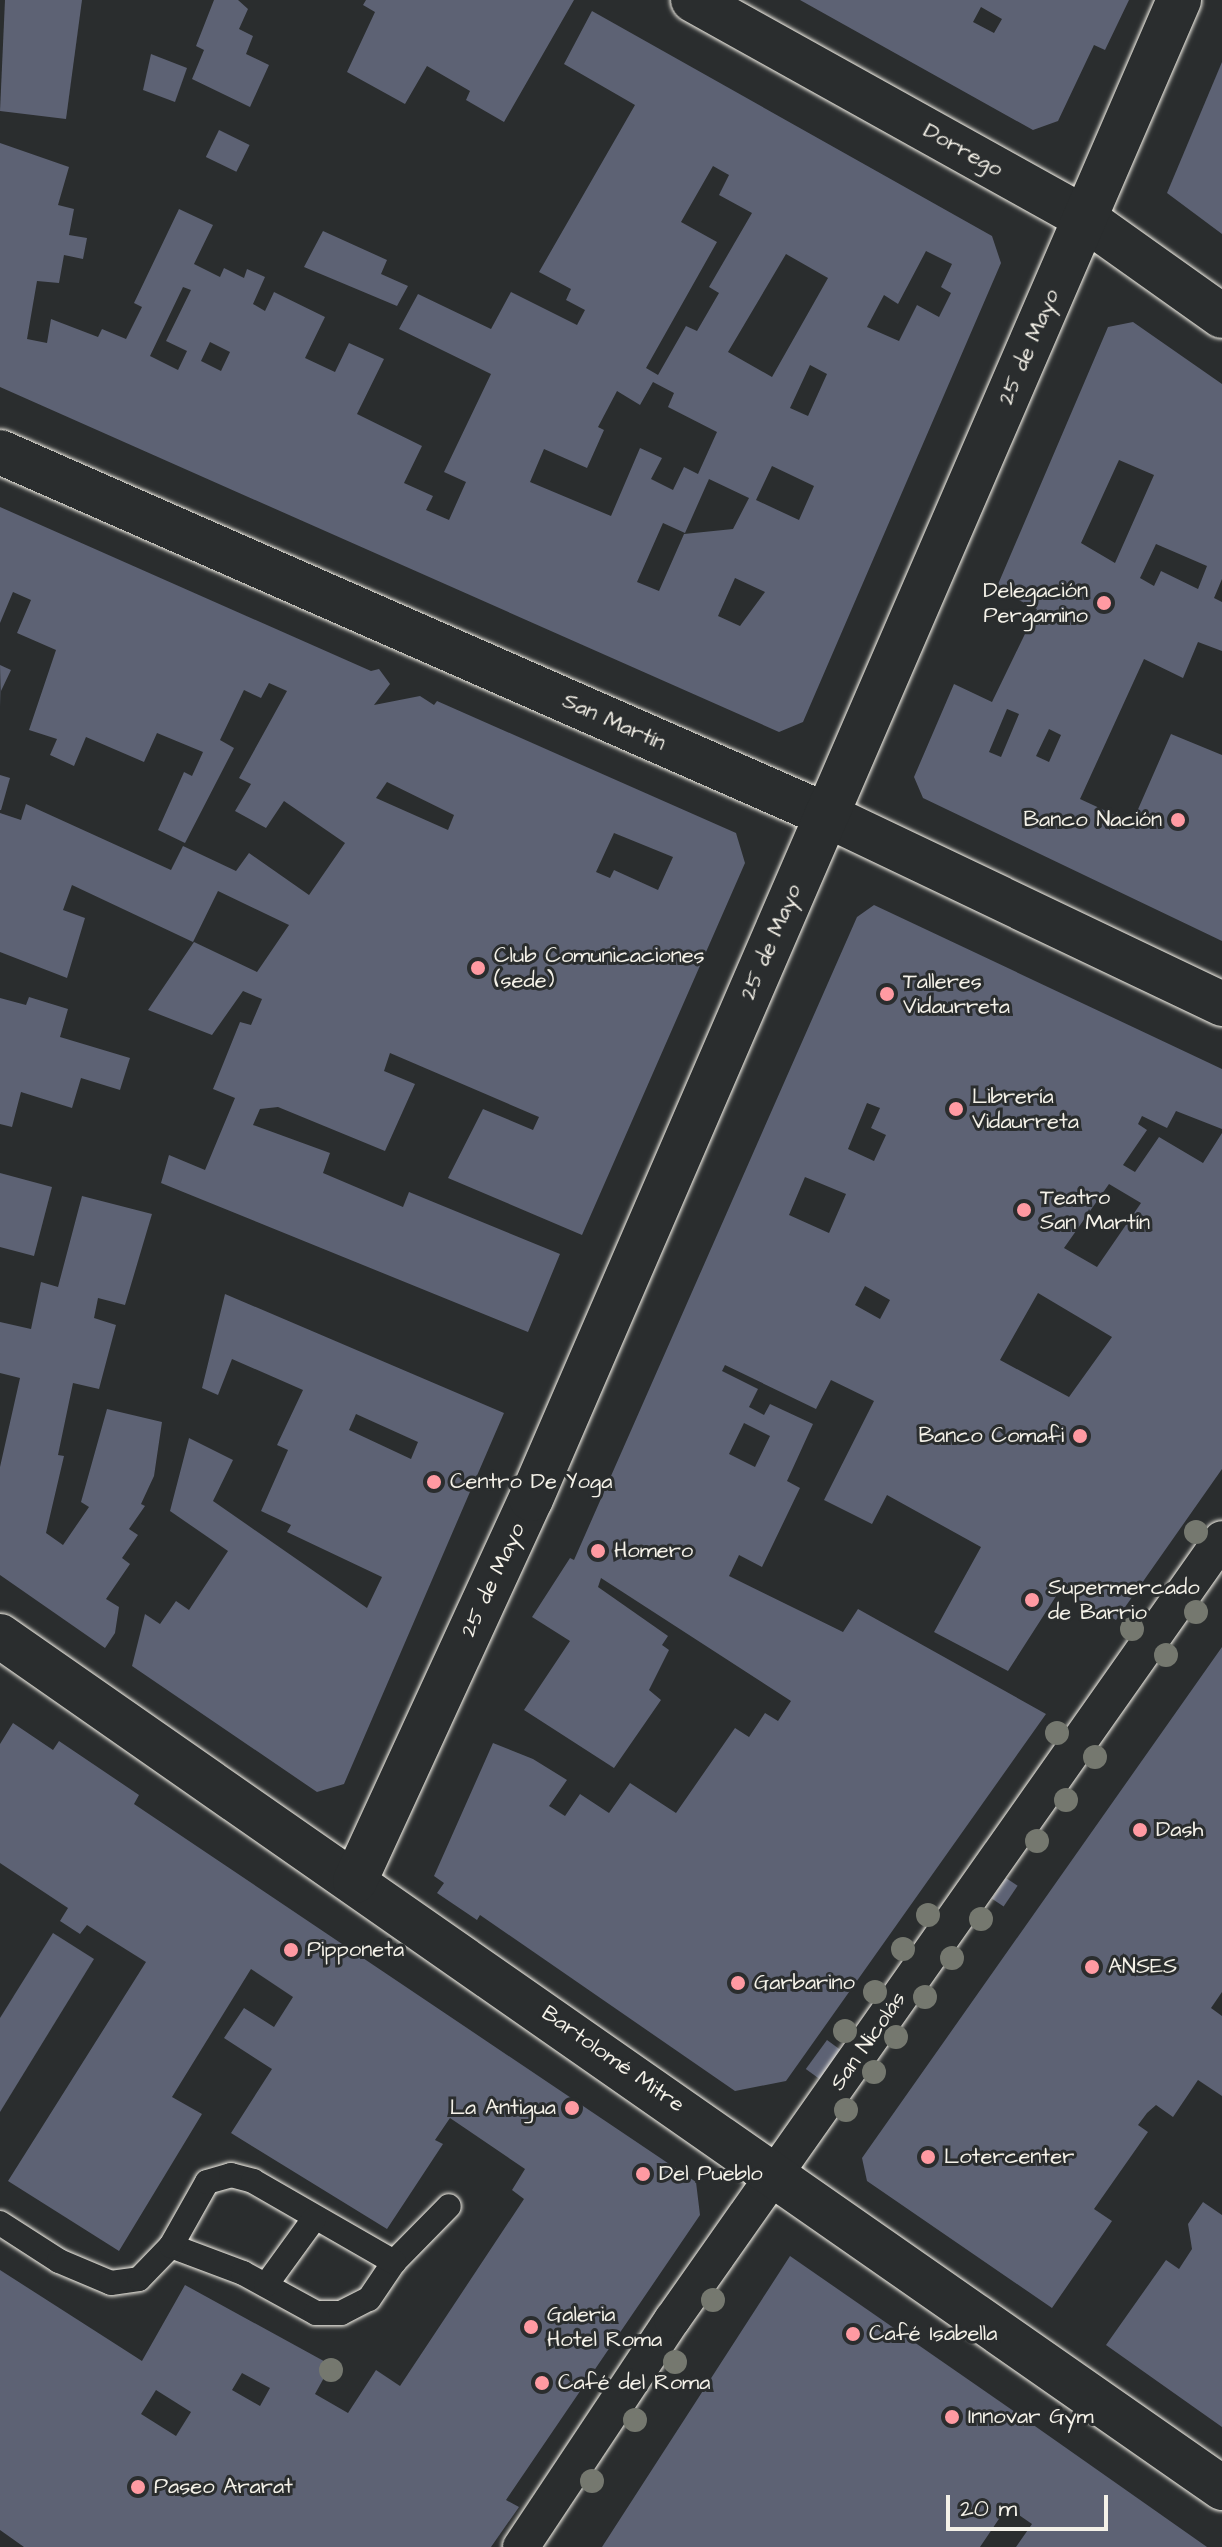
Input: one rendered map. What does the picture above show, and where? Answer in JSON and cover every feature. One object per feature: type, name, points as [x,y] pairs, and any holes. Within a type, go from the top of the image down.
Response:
[{"type":"street","name":"Dorrego","points":[[693,0],[1084,218],[1222,316]]},
{"type":"street","name":"25 de Mayo","points":[[355,1881],[531,1499],[1179,0]]},
{"type":"street","name":"San Martín","points":[[0,452],[826,815],[1222,1004]]},
{"type":"street","name":"San Nicolás","points":[[521,2547],[776,2173],[1222,1539]]},
{"type":"street","name":"Bartolomé Mitre","points":[[0,1636],[776,2173],[1222,2488]]},
{"type":"lane","points":[[0,2223],[59,2261],[111,2283],[139,2279],[171,2246],[207,2182],[231,2175],[253,2181],[314,2219],[394,2262]]},
{"type":"lane","points":[[171,2246],[266,2285],[316,2313],[341,2313],[369,2299],[394,2262],[449,2206]]},
{"type":"lane","points":[[266,2285],[314,2219]]},
{"type":"building","points":[[5,0],[82,0],[66,119],[0,111]]},
{"type":"building","points":[[214,0],[238,0],[248,9],[239,29],[253,36],[246,54],[269,65],[250,107],[192,79],[204,50],[196,46]]},
{"type":"building","points":[[366,0],[574,0],[504,122],[466,100],[470,91],[427,66],[405,104],[347,72],[375,12],[363,5]]},
{"type":"building","points":[[800,0],[1129,0],[1105,50],[1094,45],[1058,121],[1033,130]],"holes":[[[981,7],[1002,19],[994,33],[973,22]]]},
{"type":"building","points":[[592,11],[992,236],[1001,263],[803,722],[779,732],[0,387],[0,143],[69,167],[58,205],[74,209],[69,235],[87,238],[83,259],[64,255],[59,283],[37,281],[27,339],[47,343],[51,319],[98,337],[102,329],[126,339],[142,307],[134,303],[179,209],[213,225],[194,264],[220,277],[224,268],[244,278],[247,269],[265,277],[253,304],[265,311],[274,292],[325,317],[305,358],[335,372],[349,343],[384,359],[357,414],[422,446],[404,483],[433,496],[426,510],[449,520],[466,482],[444,472],[491,374],[399,329],[418,294],[491,329],[511,292],[577,325],[585,310],[566,300],[571,289],[539,272],[635,105],[564,64]],"holes":[[[713,166],[729,175],[719,195],[752,213],[709,287],[719,293],[697,331],[686,326],[658,375],[646,368],[717,242],[681,222]],[[926,251],[952,264],[941,287],[951,293],[939,317],[917,305],[899,341],[867,327],[884,295],[898,304]],[[786,254],[828,278],[772,377],[728,352]],[[183,287],[191,290],[166,341],[187,351],[178,370],[150,356]],[[210,342],[230,352],[221,371],[201,361]],[[810,365],[827,374],[808,416],[790,408]],[[653,382],[674,393],[668,407],[717,432],[698,474],[684,467],[673,490],[651,479],[662,458],[640,448],[611,516],[530,482],[544,449],[587,468],[604,430],[598,427],[617,391],[640,405]],[[772,466],[814,486],[799,520],[756,500]],[[709,479],[749,498],[733,529],[684,534],[659,591],[637,582],[663,523],[685,533]],[[735,578],[765,592],[740,626],[718,616]]]},
{"type":"building","points":[[151,54],[187,68],[175,102],[143,90]]},
{"type":"building","points":[[1222,62],[1222,234],[1167,193]]},
{"type":"building","points":[[219,130],[250,145],[236,172],[206,157]]},
{"type":"building","points":[[323,231],[387,260],[381,274],[408,286],[397,306],[304,267]]},
{"type":"building","points":[[1133,322],[1222,384],[1222,579],[1214,598],[1222,602],[1222,651],[1198,642],[1183,678],[1144,659],[1080,799],[1132,823],[1171,734],[1222,755],[1222,941],[923,798],[914,777],[954,684],[992,702],[1037,609],[996,589],[1108,327]],"holes":[[[1119,460],[1154,475],[1115,563],[1081,543]],[[1156,544],[1207,566],[1198,589],[1161,571],[1154,586],[1140,578]],[[1007,709],[1019,714],[1001,757],[989,752]],[[1049,729],[1061,735],[1049,762],[1036,756]]]},
{"type":"building","points":[[0,507],[371,671],[379,669],[390,684],[374,705],[420,696],[434,705],[437,701],[736,833],[745,863],[582,1235],[448,1178],[483,1109],[533,1130],[539,1117],[390,1053],[384,1071],[415,1084],[385,1151],[278,1107],[260,1109],[253,1125],[330,1153],[323,1173],[403,1207],[409,1192],[560,1254],[528,1332],[161,1183],[169,1155],[205,1170],[235,1098],[213,1089],[240,1022],[251,1025],[262,999],[243,991],[212,1035],[148,1010],[194,942],[257,972],[289,925],[218,891],[193,942],[72,885],[63,910],[85,918],[67,978],[0,952],[0,813],[21,820],[26,804],[171,870],[183,846],[236,871],[249,853],[309,895],[345,843],[284,801],[266,828],[235,811],[251,784],[239,778],[287,691],[269,683],[261,698],[244,690],[220,740],[234,748],[185,843],[158,830],[184,772],[192,776],[203,752],[157,733],[144,762],[86,737],[74,766],[50,755],[57,739],[29,730],[56,650],[17,633],[31,600],[13,592],[0,623]],"holes":[[[387,782],[454,815],[448,830],[376,798]],[[614,833],[673,857],[658,890],[614,870],[610,878],[596,872]]]},
{"type":"building","points":[[0,665],[11,670],[1,691],[1,707]]},
{"type":"building","points":[[0,775],[10,778],[1,810],[0,810]]},
{"type":"building","points":[[874,905],[1222,1069],[1222,1129],[1176,1111],[1167,1128],[1142,1116],[1138,1124],[1147,1130],[1123,1165],[1135,1172],[1159,1137],[1203,1163],[1222,1133],[1222,1469],[1116,1620],[1060,1590],[1008,1671],[934,1632],[981,1547],[887,1495],[872,1524],[824,1500],[874,1401],[831,1380],[816,1409],[725,1365],[722,1371],[758,1389],[749,1407],[764,1415],[770,1404],[813,1424],[787,1481],[800,1488],[762,1567],[739,1555],[729,1576],[843,1632],[858,1609],[1046,1714],[786,2081],[735,2091],[480,1915],[477,1920],[437,1893],[444,1883],[434,1876],[493,1743],[533,1759],[567,1780],[549,1806],[565,1816],[580,1794],[609,1813],[630,1783],[676,1813],[735,1728],[749,1737],[765,1713],[778,1721],[791,1701],[601,1578],[598,1587],[668,1636],[662,1645],[669,1650],[649,1690],[661,1700],[614,1768],[524,1710],[570,1641],[532,1617],[570,1558],[574,1560],[857,917]],"holes":[[[867,1103],[880,1108],[871,1128],[886,1135],[874,1161],[848,1149]],[[805,1177],[846,1194],[829,1233],[789,1215]],[[1109,1184],[1141,1203],[1097,1267],[1064,1248]],[[865,1286],[890,1300],[880,1319],[855,1305]],[[1038,1293],[1112,1337],[1069,1397],[1000,1360]],[[744,1423],[770,1436],[755,1467],[729,1454]]]},
{"type":"building","points":[[29,997],[68,1009],[60,1037],[130,1058],[120,1090],[81,1078],[72,1108],[21,1092],[12,1127],[0,1124],[0,998],[26,1005]]},
{"type":"building","points":[[0,1173],[52,1187],[34,1256],[0,1247]]},
{"type":"building","points":[[82,1196],[152,1214],[125,1305],[98,1298],[94,1318],[116,1325],[99,1389],[73,1383],[58,1455],[64,1456],[46,1533],[63,1545],[89,1507],[81,1502],[107,1409],[162,1422],[154,1476],[141,1504],[145,1506],[129,1529],[138,1535],[122,1558],[130,1564],[106,1599],[119,1607],[115,1633],[105,1648],[0,1575],[0,1467],[20,1378],[0,1373],[0,1322],[31,1329],[41,1282],[58,1287]]},
{"type":"building","points":[[225,1294],[504,1413],[344,1784],[317,1792],[132,1666],[145,1614],[160,1624],[176,1601],[189,1610],[228,1551],[170,1511],[189,1438],[233,1460],[213,1501],[367,1608],[382,1577],[287,1532],[291,1525],[261,1511],[288,1450],[277,1445],[303,1390],[232,1359],[218,1395],[202,1388]],"holes":[[[356,1414],[418,1442],[411,1459],[349,1430]]]},
{"type":"building","points":[[1222,1647],[1222,1992],[1211,2008],[1222,2016],[1222,2096],[1198,2080],[1173,2117],[1156,2105],[1147,2113],[1138,2125],[1148,2132],[1094,2209],[1112,2221],[1052,2308],[867,2181],[862,2158]]},
{"type":"building","points":[[13,1723],[53,1750],[59,1741],[139,1795],[134,1804],[696,2182],[700,2215],[506,2500],[519,2507],[491,2547],[24,2547],[0,2530],[0,2270],[142,2361],[185,2285],[331,2365],[315,2394],[348,2413],[376,2370],[400,2386],[524,2199],[512,2190],[525,2169],[450,2118],[435,2140],[443,2144],[387,2229],[231,2133],[272,2069],[224,2038],[244,2008],[274,2027],[293,1997],[251,1969],[172,2097],[202,2114],[119,2251],[8,2181],[146,1962],[87,1925],[80,1934],[60,1921],[68,1908],[0,1863],[0,1744]],"holes":[[[242,2373],[270,2388],[260,2406],[232,2390]],[[156,2390],[191,2412],[176,2436],[141,2414]]]},
{"type":"building","points":[[1006,1878],[1018,1886],[1004,1907],[992,1899]]},
{"type":"building","points":[[53,1933],[94,1959],[0,2112],[0,2018]]},
{"type":"building","points":[[827,2040],[842,2051],[821,2080],[806,2069]]},
{"type":"building","points":[[1203,2202],[1222,2215],[1222,2427],[1106,2345],[1166,2260],[1179,2269],[1192,2249],[1188,2224]]},
{"type":"building","points":[[790,2256],[1207,2547],[1016,2547],[1032,2524],[1007,2507],[980,2547],[602,2547]]},
{"type":"place","name":"Delegación Pergamino","points":[[1104,603]]},
{"type":"place","name":"Banco Nación","points":[[1178,820]]},
{"type":"place","name":"Club Comunicaciones (sede)","points":[[478,968]]},
{"type":"place","name":"Talleres Vidaurreta","points":[[887,994]]},
{"type":"place","name":"Librería Vidaurreta","points":[[956,1109]]},
{"type":"place","name":"Teatro San Martín","points":[[1024,1210]]},
{"type":"place","name":"Banco Comafi","points":[[1080,1436]]},
{"type":"place","name":"Centro De Yoga","points":[[434,1482]]},
{"type":"place","name":"Homero","points":[[598,1551]]},
{"type":"place","name":"Supermercado de Barrio","points":[[1032,1600]]},
{"type":"place","name":"Dash","points":[[1140,1830]]},
{"type":"place","name":"Pipponeta","points":[[291,1950]]},
{"type":"place","name":"ANSES","points":[[1092,1967]]},
{"type":"place","name":"Garbarino","points":[[738,1983]]},
{"type":"place","name":"La Antigua","points":[[572,2108]]},
{"type":"place","name":"Lotercenter","points":[[928,2157]]},
{"type":"place","name":"Del Pueblo","points":[[643,2174]]},
{"type":"place","name":"Galeria Hotel Roma","points":[[531,2327]]},
{"type":"place","name":"Café Isabella","points":[[853,2334]]},
{"type":"place","name":"Café del Roma","points":[[542,2383]]},
{"type":"place","name":"Innovar Gym","points":[[952,2417]]},
{"type":"place","name":"Paseo Ararat","points":[[138,2487]]}]
